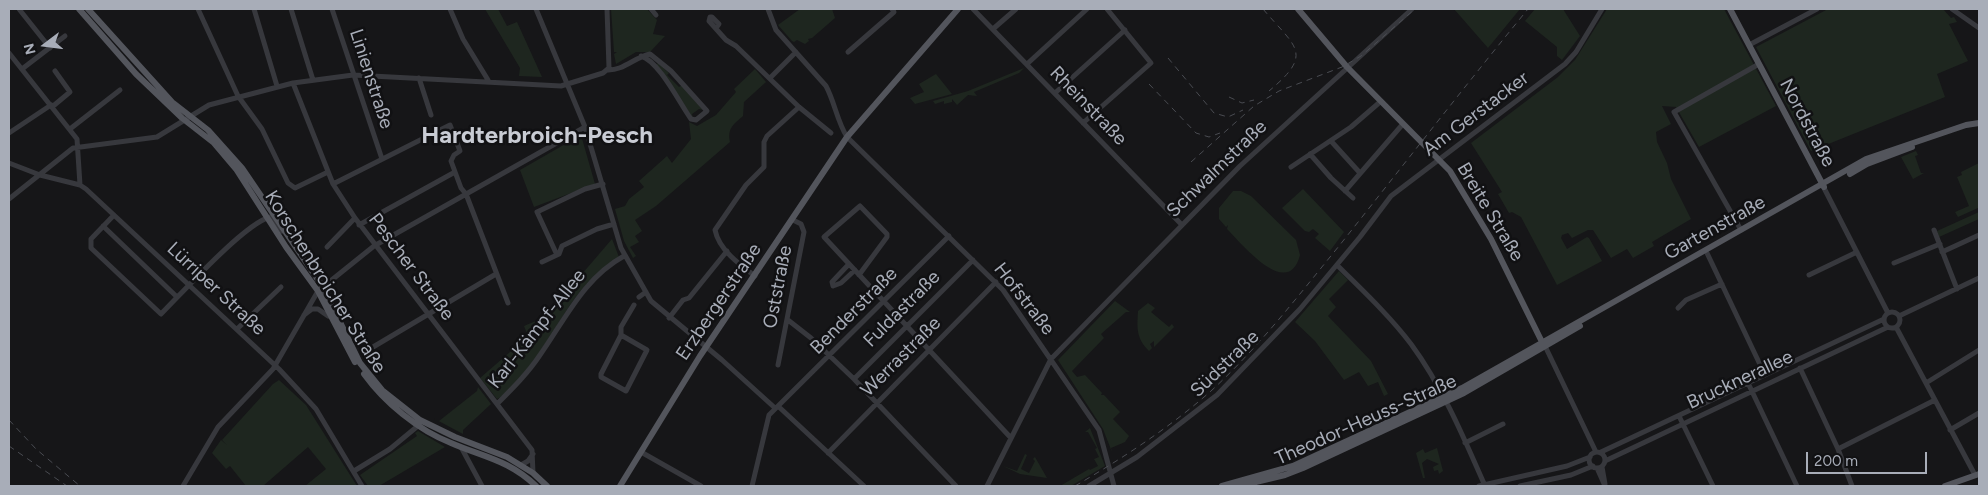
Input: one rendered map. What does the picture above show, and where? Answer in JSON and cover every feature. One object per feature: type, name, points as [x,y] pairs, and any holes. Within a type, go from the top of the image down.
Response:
[{"type":"main road","name":"Korschenbroicher Straße","points":[[79,9],[136,74],[228,151],[288,237],[320,289],[360,363],[394,401],[420,420],[439,430],[521,465],[533,472],[547,486]]},
{"type":"main road","name":"Korschenbroicher Straße","points":[[88,9],[172,102],[225,156],[267,218],[320,289],[340,334],[358,366],[378,392],[419,425],[449,443],[504,462],[536,486]]},
{"type":"main road","name":"Erzbergerstraße","points":[[620,486],[707,347],[847,137],[958,9]]},
{"type":"main road","name":"Breite Straße","points":[[1298,9],[1347,68],[1450,171],[1478,215],[1506,266],[1544,344]]},
{"type":"main road","name":"Nordstraße","points":[[1730,9],[1823,186]]},
{"type":"main road","name":"Gartenstraße","points":[[1477,383],[1741,230],[1823,186],[1868,164],[1979,125]]},
{"type":"main road","name":"Gartenstraße","points":[[1544,344],[1823,186]]},
{"type":"main road","name":"Theodor-Heuss-Straße","points":[[1239,486],[1266,483],[1304,468],[1445,401],[1477,383]]},
{"type":"main road","name":"Theodor-Heuss-Straße","points":[[1222,486],[1303,462],[1445,401]]},
{"type":"main road","points":[[1945,486],[1977,475]]},
{"type":"street","points":[[20,9],[50,48]]},
{"type":"street","points":[[198,9],[238,96],[262,129],[288,183],[295,188],[328,172]]},
{"type":"street","points":[[254,9],[277,86]]},
{"type":"street","points":[[291,9],[313,80]]},
{"type":"street","name":"Linienstraße","points":[[332,9],[382,158]]},
{"type":"street","points":[[450,9],[456,25],[488,80]]},
{"type":"street","points":[[536,9],[585,127],[624,256],[658,310],[707,347],[864,486]]},
{"type":"street","points":[[607,9],[610,60],[607,70]]},
{"type":"street","points":[[651,9],[656,14]]},
{"type":"street","points":[[768,9],[776,30],[826,86],[832,97],[841,127],[847,137]]},
{"type":"street","points":[[848,52],[894,12],[892,9]]},
{"type":"street","name":"Rheinstraße","points":[[974,9],[1181,224]]},
{"type":"street","points":[[993,29],[1016,9]]},
{"type":"street","points":[[1027,64],[1087,9]]},
{"type":"street","points":[[1083,123],[1151,62],[1107,9]]},
{"type":"street","name":"Schwalmstraße","points":[[987,486],[1051,359],[1181,224],[1240,166],[1412,9]]},
{"type":"street","name":"Am Gerstacker","points":[[1360,237],[1391,196],[1565,64],[1576,52],[1602,9]]},
{"type":"street","points":[[1749,45],[1817,9]]},
{"type":"street","points":[[1952,9],[1979,28]]},
{"type":"street","points":[[716,28],[726,40],[736,46],[799,107],[831,132]]},
{"type":"street","points":[[1055,93],[1125,30]]},
{"type":"street","points":[[22,70],[65,36]]},
{"type":"street","points":[[770,78],[796,52]]},
{"type":"street","points":[[9,53],[70,129],[78,146],[80,185]]},
{"type":"street","points":[[9,199],[78,146],[145,140],[158,137],[209,105],[277,86],[313,80],[353,75],[568,85],[607,70],[617,69],[639,57],[650,54],[686,87],[707,111],[696,120],[691,119],[653,64],[646,57],[639,57]]},
{"type":"street","points":[[472,80],[476,78],[479,72],[474,58]]},
{"type":"street","points":[[653,64],[658,60]]},
{"type":"street","points":[[1741,230],[1674,112],[1759,64]]},
{"type":"street","points":[[9,133],[70,92],[55,71]]},
{"type":"street","points":[[418,78],[431,114]]},
{"type":"street","name":"Pescher Straße","points":[[293,83],[333,184],[354,218],[497,404],[533,454]]},
{"type":"street","points":[[70,129],[120,90]]},
{"type":"street","points":[[1291,167],[1359,120],[1380,102]]},
{"type":"street","points":[[755,276],[737,264],[715,230],[746,185],[764,167],[764,142],[771,132],[799,107]]},
{"type":"street","points":[[333,184],[450,125],[460,151],[454,155],[451,161],[466,194],[508,303]]},
{"type":"street","points":[[1345,191],[1402,125]]},
{"type":"street","points":[[183,486],[218,427],[264,380],[275,365],[320,289],[374,246],[585,127]]},
{"type":"street","name":"Hofstraße","points":[[847,137],[996,282],[1100,430],[1114,486]]},
{"type":"street","points":[[1331,140],[1360,172]]},
{"type":"street","points":[[1310,154],[1319,166],[1353,198]]},
{"type":"street","name":"Lürriper Straße","points":[[9,163],[40,175],[80,185],[114,215],[275,365],[316,409],[362,486]]},
{"type":"street","points":[[359,224],[455,172]]},
{"type":"street","points":[[557,255],[538,212],[584,190],[602,184]]},
{"type":"street","name":"Nordstraße","points":[[1823,186],[1888,313]]},
{"type":"street","points":[[859,275],[880,249],[887,234],[860,206],[824,237],[928,351],[1011,438]]},
{"type":"street","points":[[114,215],[91,239],[91,248],[149,306],[161,314],[244,234],[267,218],[270,217],[288,237]]},
{"type":"street","points":[[327,247],[354,218]]},
{"type":"street","name":"Oststraße","points":[[778,365],[804,232],[801,224],[793,220]]},
{"type":"street","points":[[542,262],[557,255],[562,246],[597,229],[614,224]]},
{"type":"street","points":[[103,226],[177,297]]},
{"type":"street","points":[[1934,230],[1957,289]]},
{"type":"street","points":[[1942,252],[1979,235]]},
{"type":"street","name":"Benderstraße","points":[[777,408],[949,236]]},
{"type":"street","name":"Südstraße","points":[[1089,486],[1111,474],[1162,439],[1218,395],[1300,309],[1360,237]]},
{"type":"street","points":[[1894,263],[1940,244]]},
{"type":"street","points":[[669,318],[683,300],[689,298],[727,251]]},
{"type":"street","points":[[1809,275],[1857,252]]},
{"type":"street","points":[[1707,253],[1765,375]]},
{"type":"street","name":"Karl-Kämpf-Allee","points":[[497,404],[532,365],[568,310],[591,281],[624,256]]},
{"type":"street","name":"Fuldastraße","points":[[854,379],[973,260]]},
{"type":"street","points":[[849,264],[832,282],[833,286],[841,283],[855,270]]},
{"type":"street","points":[[1337,265],[1406,338],[1423,361],[1445,401],[1483,486]]},
{"type":"street","points":[[368,350],[496,274]]},
{"type":"street","points":[[1899,316],[1979,278]]},
{"type":"street","name":"Werrastraße","points":[[828,453],[996,282]]},
{"type":"street","points":[[1678,308],[1686,300],[1722,284]]},
{"type":"street","points":[[237,329],[281,287]]},
{"type":"street","points":[[639,297],[646,292]]},
{"type":"street","points":[[621,336],[647,350],[626,391],[607,381],[600,374],[621,336],[621,327],[634,305]]},
{"type":"street","points":[[302,317],[312,309],[323,310],[340,334]]},
{"type":"street","points":[[1895,312],[1899,316],[1900,321],[1896,327],[1888,327],[1884,319],[1888,313],[1895,312]]},
{"type":"street","name":"Brucknerallee","points":[[1483,486],[1567,466],[1679,416],[1884,319]]},
{"type":"street","points":[[788,320],[812,338],[854,379],[956,486]]},
{"type":"street","name":"Brucknerallee","points":[[1605,461],[1888,327]]},
{"type":"street","points":[[1896,327],[1950,430],[1977,475]]},
{"type":"street","name":"Breite Straße","points":[[1544,344],[1595,454]]},
{"type":"street","points":[[1926,384],[1979,350]]},
{"type":"street","points":[[1800,368],[1838,450],[1852,486]]},
{"type":"street","points":[[1748,383],[1798,486]]},
{"type":"street","points":[[1838,450],[1935,400]]},
{"type":"street","points":[[752,486],[769,415],[777,408]]},
{"type":"street","points":[[1950,430],[1979,413]]},
{"type":"street","points":[[1679,416],[1713,486]]},
{"type":"street","points":[[1465,444],[1503,424]]},
{"type":"street","points":[[354,471],[390,449],[419,425]]},
{"type":"street","points":[[462,447],[482,486]]},
{"type":"street","points":[[641,452],[701,486]]},
{"type":"street","points":[[521,465],[528,461],[533,454]]},
{"type":"street","points":[[533,454],[533,472]]},
{"type":"street","points":[[1520,486],[1571,475],[1597,467],[1605,461],[1595,454]]},
{"type":"street","points":[[1595,454],[1597,467],[1605,486]]},
{"type":"street","name":"Theodor-Heuss-Straße","points":[[1266,483],[1274,472]]},
{"type":"shaded area","points":[[485,9],[498,9],[507,26],[517,22],[542,77],[519,76],[520,68]]},
{"type":"shaded area","points":[[611,9],[647,9],[657,20],[653,34],[665,36],[650,52],[636,52],[616,64],[614,54],[617,52],[614,52]]},
{"type":"shaded area","points":[[800,9],[832,9],[835,18],[812,38],[808,39],[809,41],[805,44],[797,40],[794,42],[778,25]]},
{"type":"shaded area","points":[[1454,9],[1520,9],[1488,48]]},
{"type":"shaded area","points":[[1535,9],[1563,9],[1580,36],[1562,60],[1557,56],[1557,47],[1525,21]]},
{"type":"shaded area","points":[[1607,9],[1724,9],[1776,106],[1699,147],[1676,107],[1662,106],[1671,124],[1656,132],[1657,142],[1667,163],[1671,179],[1691,219],[1652,242],[1654,246],[1633,258],[1627,249],[1611,258],[1593,230],[1588,230],[1572,238],[1568,233],[1562,235],[1561,238],[1567,249],[1587,237],[1589,238],[1602,261],[1557,285],[1521,217],[1512,212],[1509,213],[1498,194],[1502,192],[1471,143],[1558,77],[1575,60]]},
{"type":"shaded area","points":[[1828,9],[1943,9],[1951,18],[1954,17],[1957,22],[1949,24],[1968,61],[1937,74],[1945,97],[1811,151],[1756,47]]},
{"type":"shaded area","points":[[658,63],[669,73],[667,75],[679,87],[682,85],[703,110],[699,109],[692,114],[693,118],[656,65]]},
{"type":"shaded area","points":[[1024,68],[1019,73],[974,92],[977,96],[968,95],[957,105],[952,99],[952,102],[944,104],[944,101],[935,104],[933,101],[968,91]]},
{"type":"shaded area","points":[[755,69],[766,82],[744,102],[743,116],[730,130],[730,142],[656,206],[635,220],[642,231],[635,236],[639,242],[630,247],[636,256],[633,258],[624,241],[615,209],[625,206],[629,199],[644,187],[639,181],[667,156],[672,163],[691,139],[689,122],[697,126],[716,115],[736,92],[734,89]]},
{"type":"shaded area","points":[[936,74],[952,94],[915,104],[910,98],[924,92],[919,84]]},
{"type":"shaded area","points":[[581,135],[595,184],[534,207],[520,170]]},
{"type":"shaded area","points":[[1916,151],[1918,155],[1915,156],[1921,173],[1924,173],[1913,179],[1901,157]]},
{"type":"shaded area","points":[[1979,163],[1979,211],[1978,208],[1958,217],[1955,212],[1969,206],[1957,177],[1962,175],[1961,172]]},
{"type":"shaded area","points":[[1303,189],[1344,232],[1330,251],[1315,238],[1319,234],[1313,229],[1309,232],[1305,231],[1282,208]]},
{"type":"shaded area","points":[[1233,191],[1241,191],[1251,196],[1296,240],[1300,255],[1294,268],[1286,272],[1276,271],[1265,265],[1227,229],[1228,225],[1226,227],[1219,219],[1219,208]]},
{"type":"shaded area","points":[[1979,212],[1979,219],[1939,237],[1937,231]]},
{"type":"shaded area","points":[[612,239],[619,257],[583,288],[530,367],[508,392],[497,399],[480,378],[528,336],[524,326],[545,317]]},
{"type":"shaded area","points":[[1339,271],[1348,280],[1329,299],[1336,307],[1328,316],[1371,361],[1388,394],[1384,396],[1378,382],[1368,386],[1359,372],[1344,380],[1315,341],[1295,322]]},
{"type":"shaded area","points":[[1115,301],[1130,312],[1126,312],[1101,334],[1104,338],[1072,371],[1077,377],[1085,375],[1102,393],[1101,395],[1104,395],[1120,412],[1113,419],[1129,436],[1125,442],[1111,448],[1112,452],[1103,429],[1058,360]]},
{"type":"shaded area","points":[[1148,303],[1155,308],[1151,312],[1169,327],[1172,324],[1174,327],[1154,347],[1154,341],[1150,344],[1152,348],[1149,351],[1142,342],[1137,323],[1138,311]]},
{"type":"shaded area","points":[[279,380],[306,405],[357,486],[305,486],[326,469],[308,447],[263,486],[246,486],[230,466],[226,469],[212,453],[221,440],[227,445],[222,440],[273,384]]},
{"type":"shaded area","points":[[478,387],[491,404],[463,430],[463,434],[433,418],[439,421],[477,391]]},
{"type":"shaded area","points":[[1090,428],[1105,466],[1071,486],[1060,486],[1089,469],[1098,466],[1094,459],[1099,457],[1095,449],[1097,448],[1088,432],[1085,432]]},
{"type":"shaded area","points":[[418,431],[445,447],[379,486],[368,486],[360,475],[417,436],[415,433]]},
{"type":"shaded area","points":[[1437,448],[1443,471],[1439,474],[1438,470],[1434,471],[1433,467],[1439,464],[1427,459],[1422,463],[1425,478],[1423,478],[1416,453],[1423,449],[1425,453]]},
{"type":"shaded area","points":[[1025,454],[1027,455],[1021,469],[1029,473],[1035,457],[1047,478],[1020,474],[1003,466],[1017,471]]},
{"type":"railway","points":[[1263,9],[1291,42],[1296,58],[1292,68],[1269,91]]},
{"type":"railway","points":[[1191,162],[1254,106],[1279,91],[1342,67],[1361,56],[1415,9]]},
{"type":"railway","points":[[1075,486],[1179,418],[1229,374],[1278,321],[1528,9]]},
{"type":"railway","points":[[1168,58],[1214,113],[1228,117],[1243,110]]},
{"type":"railway","points":[[1149,84],[1196,133],[1209,137],[1220,133]]},
{"type":"railway","points":[[1229,97],[1242,103],[1254,100]]},
{"type":"railway","points":[[9,420],[36,449],[80,486]]},
{"type":"railway","points":[[9,446],[67,486]]},
{"type":"district","name":"Hardterbroich-Pesch","points":[[537,136]]}]
